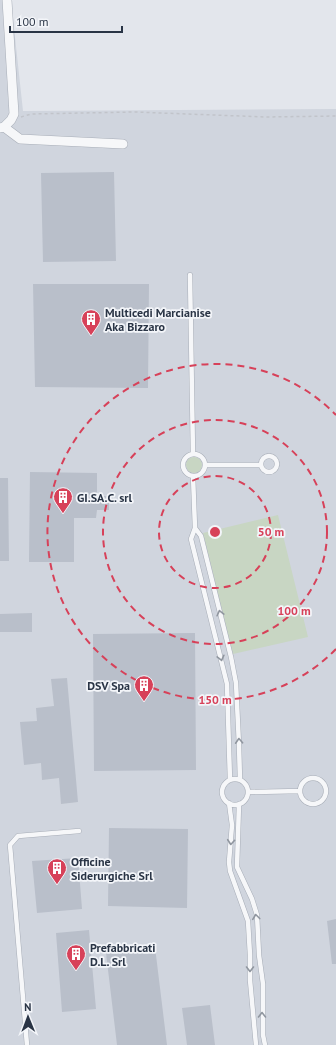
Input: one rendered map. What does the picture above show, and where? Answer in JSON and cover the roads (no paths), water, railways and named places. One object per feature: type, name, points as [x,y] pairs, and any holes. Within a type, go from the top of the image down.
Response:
[{"type":"street","points":[[7,0],[14,114],[11,120],[2,128],[20,139],[122,144]]},
{"type":"lane","points":[[190,275],[193,454]]},
{"type":"lane","points":[[190,454],[200,456],[205,465],[200,474],[193,476],[186,473],[182,466],[184,459],[190,454]]},
{"type":"lane","points":[[205,465],[261,465]]},
{"type":"lane","points":[[193,476],[195,528],[191,539],[227,684],[230,780]]},
{"type":"lane","points":[[195,528],[201,536],[236,682],[240,780]]},
{"type":"lane","points":[[314,778],[318,779],[324,784],[326,792],[323,800],[315,804],[310,804],[303,799],[300,791],[303,783],[314,778]]},
{"type":"lane","points":[[230,780],[240,780],[246,785],[248,792],[245,799],[239,804],[229,803],[223,798],[222,789],[226,782],[230,780]]},
{"type":"lane","points":[[248,792],[300,791]]},
{"type":"lane","points":[[229,803],[232,825],[229,862],[230,871],[248,921],[250,980],[256,1045]]},
{"type":"lane","points":[[239,804],[237,868],[252,899],[257,915],[259,955],[263,984],[262,1035],[265,1045]]},
{"type":"lane","points":[[27,1045],[10,845],[18,836],[79,831]]},
{"type":"place","name":"Multicedi Marcianise Aka Bizzaro","points":[[91,336]]},
{"type":"place","name":"GI.SA.C. srl","points":[[63,514]]},
{"type":"place","name":"DSV Spa","points":[[144,702]]},
{"type":"place","name":"Officine Siderurgiche Srl","points":[[57,885]]},
{"type":"place","name":"Prefabbricati D.L. Srl","points":[[76,971]]}]
